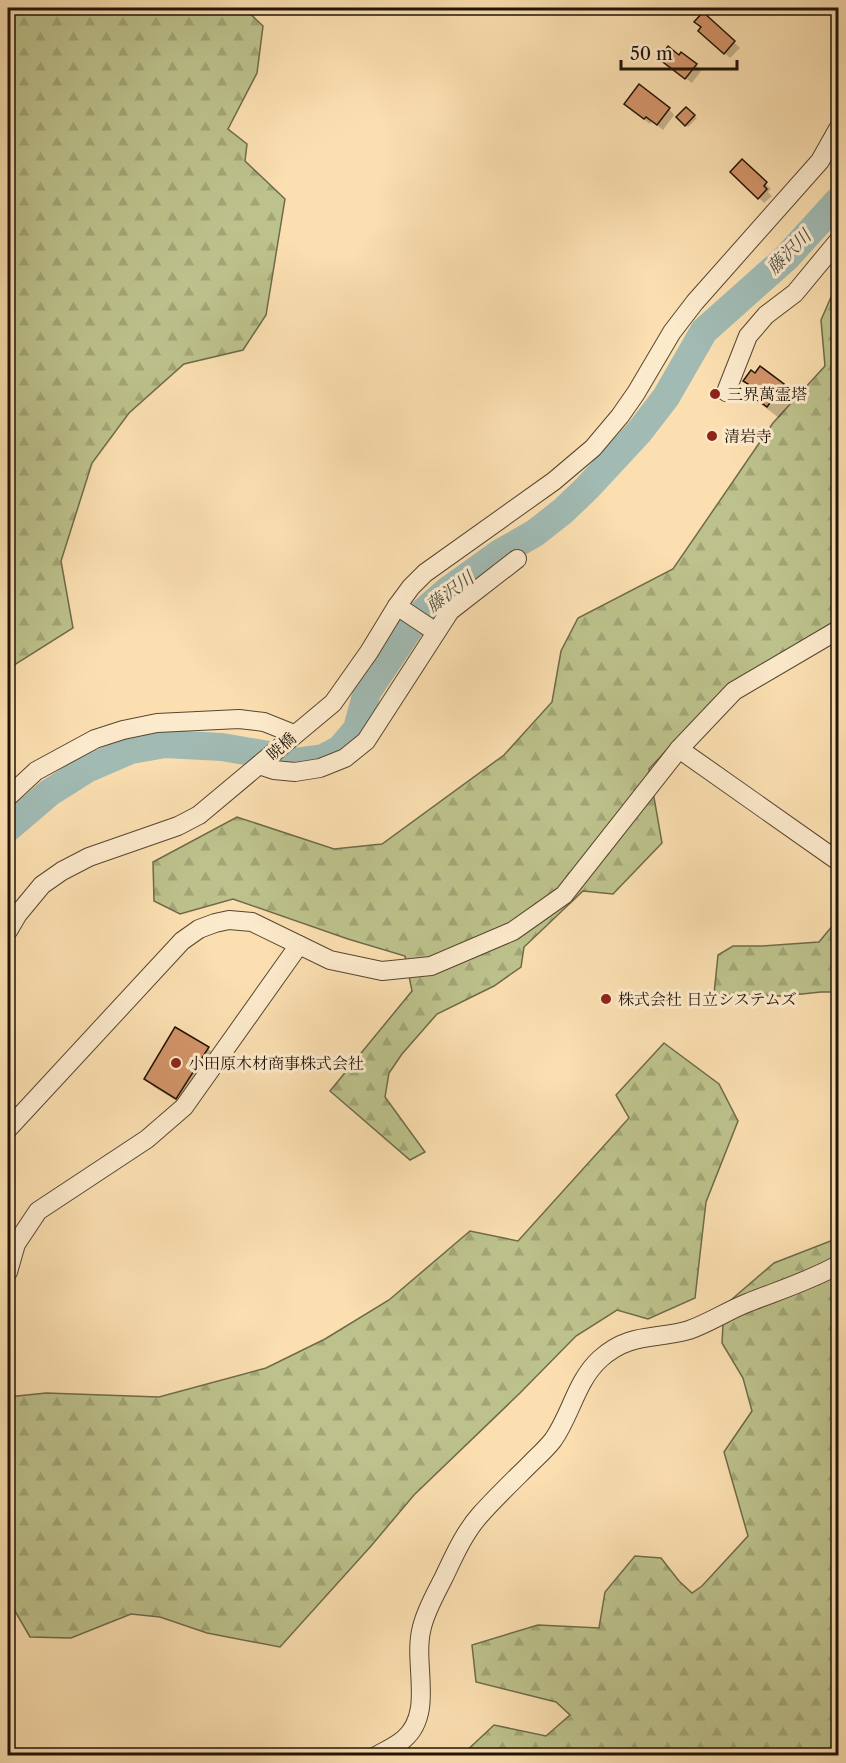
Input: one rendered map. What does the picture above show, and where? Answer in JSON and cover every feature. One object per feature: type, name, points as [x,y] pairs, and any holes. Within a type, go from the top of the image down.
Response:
[{"type":"street","name":"暁橋","points":[[8,931],[18,914],[42,885],[89,856],[178,826],[199,815],[333,703],[402,609],[411,587],[425,573],[554,481],[593,448],[620,416],[672,332],[695,302],[820,161],[838,129]]},
{"type":"street","points":[[726,392],[748,336],[766,315],[795,293],[838,241]]},
{"type":"street","points":[[260,765],[274,770],[295,772],[320,768],[345,758],[366,741],[434,630],[450,611],[517,559]]},
{"type":"street","points":[[402,609],[434,630]]},
{"type":"street","points":[[8,1129],[182,941],[199,929],[214,923],[229,920],[252,922],[330,960],[382,971],[431,966],[513,931],[564,895],[680,749],[735,691],[838,630]]},
{"type":"street","points":[[8,797],[36,771],[94,739],[123,730],[157,723],[239,719],[264,722],[298,731]]},
{"type":"street","points":[[680,749],[838,861]]},
{"type":"street","points":[[8,1272],[16,1244],[38,1211],[147,1139],[184,1107],[299,945]]},
{"type":"street","points":[[376,1755],[403,1740],[414,1728],[419,1714],[421,1628],[430,1604],[465,1535],[480,1516],[551,1443],[561,1428],[583,1380],[599,1360],[616,1347],[636,1339],[687,1330],[838,1265]]},
{"type":"green space","points":[[8,8],[244,8],[263,26],[257,73],[228,129],[247,144],[245,161],[285,199],[266,315],[243,350],[184,364],[129,413],[92,463],[61,561],[73,628],[8,669]]},
{"type":"green space","points":[[838,281],[838,619],[716,697],[649,769],[662,843],[613,894],[583,891],[524,947],[521,967],[494,986],[437,1014],[402,1054],[389,1073],[385,1097],[425,1152],[410,1160],[330,1091],[412,991],[405,956],[233,899],[180,914],[154,901],[153,862],[237,817],[334,849],[382,844],[504,755],[552,702],[561,651],[578,618],[673,569],[773,423],[825,366],[821,320]]},
{"type":"green space","points":[[838,919],[838,992],[783,996],[714,994],[718,955],[733,946],[819,942]]},
{"type":"green space","points":[[664,1043],[719,1084],[738,1121],[706,1202],[695,1298],[648,1319],[617,1310],[576,1336],[414,1495],[280,1647],[207,1633],[160,1617],[131,1614],[71,1638],[30,1637],[8,1599],[8,1397],[46,1393],[159,1397],[266,1368],[325,1339],[389,1300],[470,1231],[518,1241],[629,1118],[616,1095]]},
{"type":"green space","points":[[838,1238],[838,1755],[461,1756],[494,1725],[546,1736],[570,1715],[556,1702],[476,1682],[472,1645],[538,1625],[599,1628],[605,1592],[635,1556],[661,1558],[692,1593],[702,1586],[748,1536],[724,1452],[752,1411],[743,1378],[722,1343],[724,1306],[774,1263]]},
{"type":"building","points":[[703,12],[735,41],[724,54],[698,31],[701,27],[694,22]]},
{"type":"building","points":[[668,46],[679,55],[681,52],[697,64],[685,79],[659,59]]},
{"type":"building","points":[[639,84],[670,108],[657,125],[646,117],[644,119],[624,104]]},
{"type":"building","points":[[686,107],[695,115],[685,126],[676,117]]},
{"type":"building","points":[[742,159],[767,182],[764,186],[767,189],[758,199],[730,172]]},
{"type":"building","name":"清岩寺","points":[[760,366],[784,384],[767,407],[744,390],[748,384],[743,381],[751,370],[755,373]]},
{"type":"building","name":"小田原木材商事株式会社","points":[[175,1027],[209,1047],[176,1099],[144,1079]]},
{"type":"waterway","name":"藤沢川","points":[[8,828],[49,793],[87,769],[131,750],[165,744],[222,747],[294,762],[323,758],[340,749],[357,729],[367,692],[417,617],[447,591],[500,553],[535,533],[587,488],[639,432],[666,397],[704,331],[786,258],[838,201]]},
{"type":"place","name":"三界萬霊塔","points":[[715,394]]},
{"type":"place","name":"清岩寺","points":[[712,436]]},
{"type":"place","name":"株式会社 日立システムズ","points":[[606,999]]},
{"type":"place","name":"小田原木材商事株式会社","points":[[176,1063]]}]
